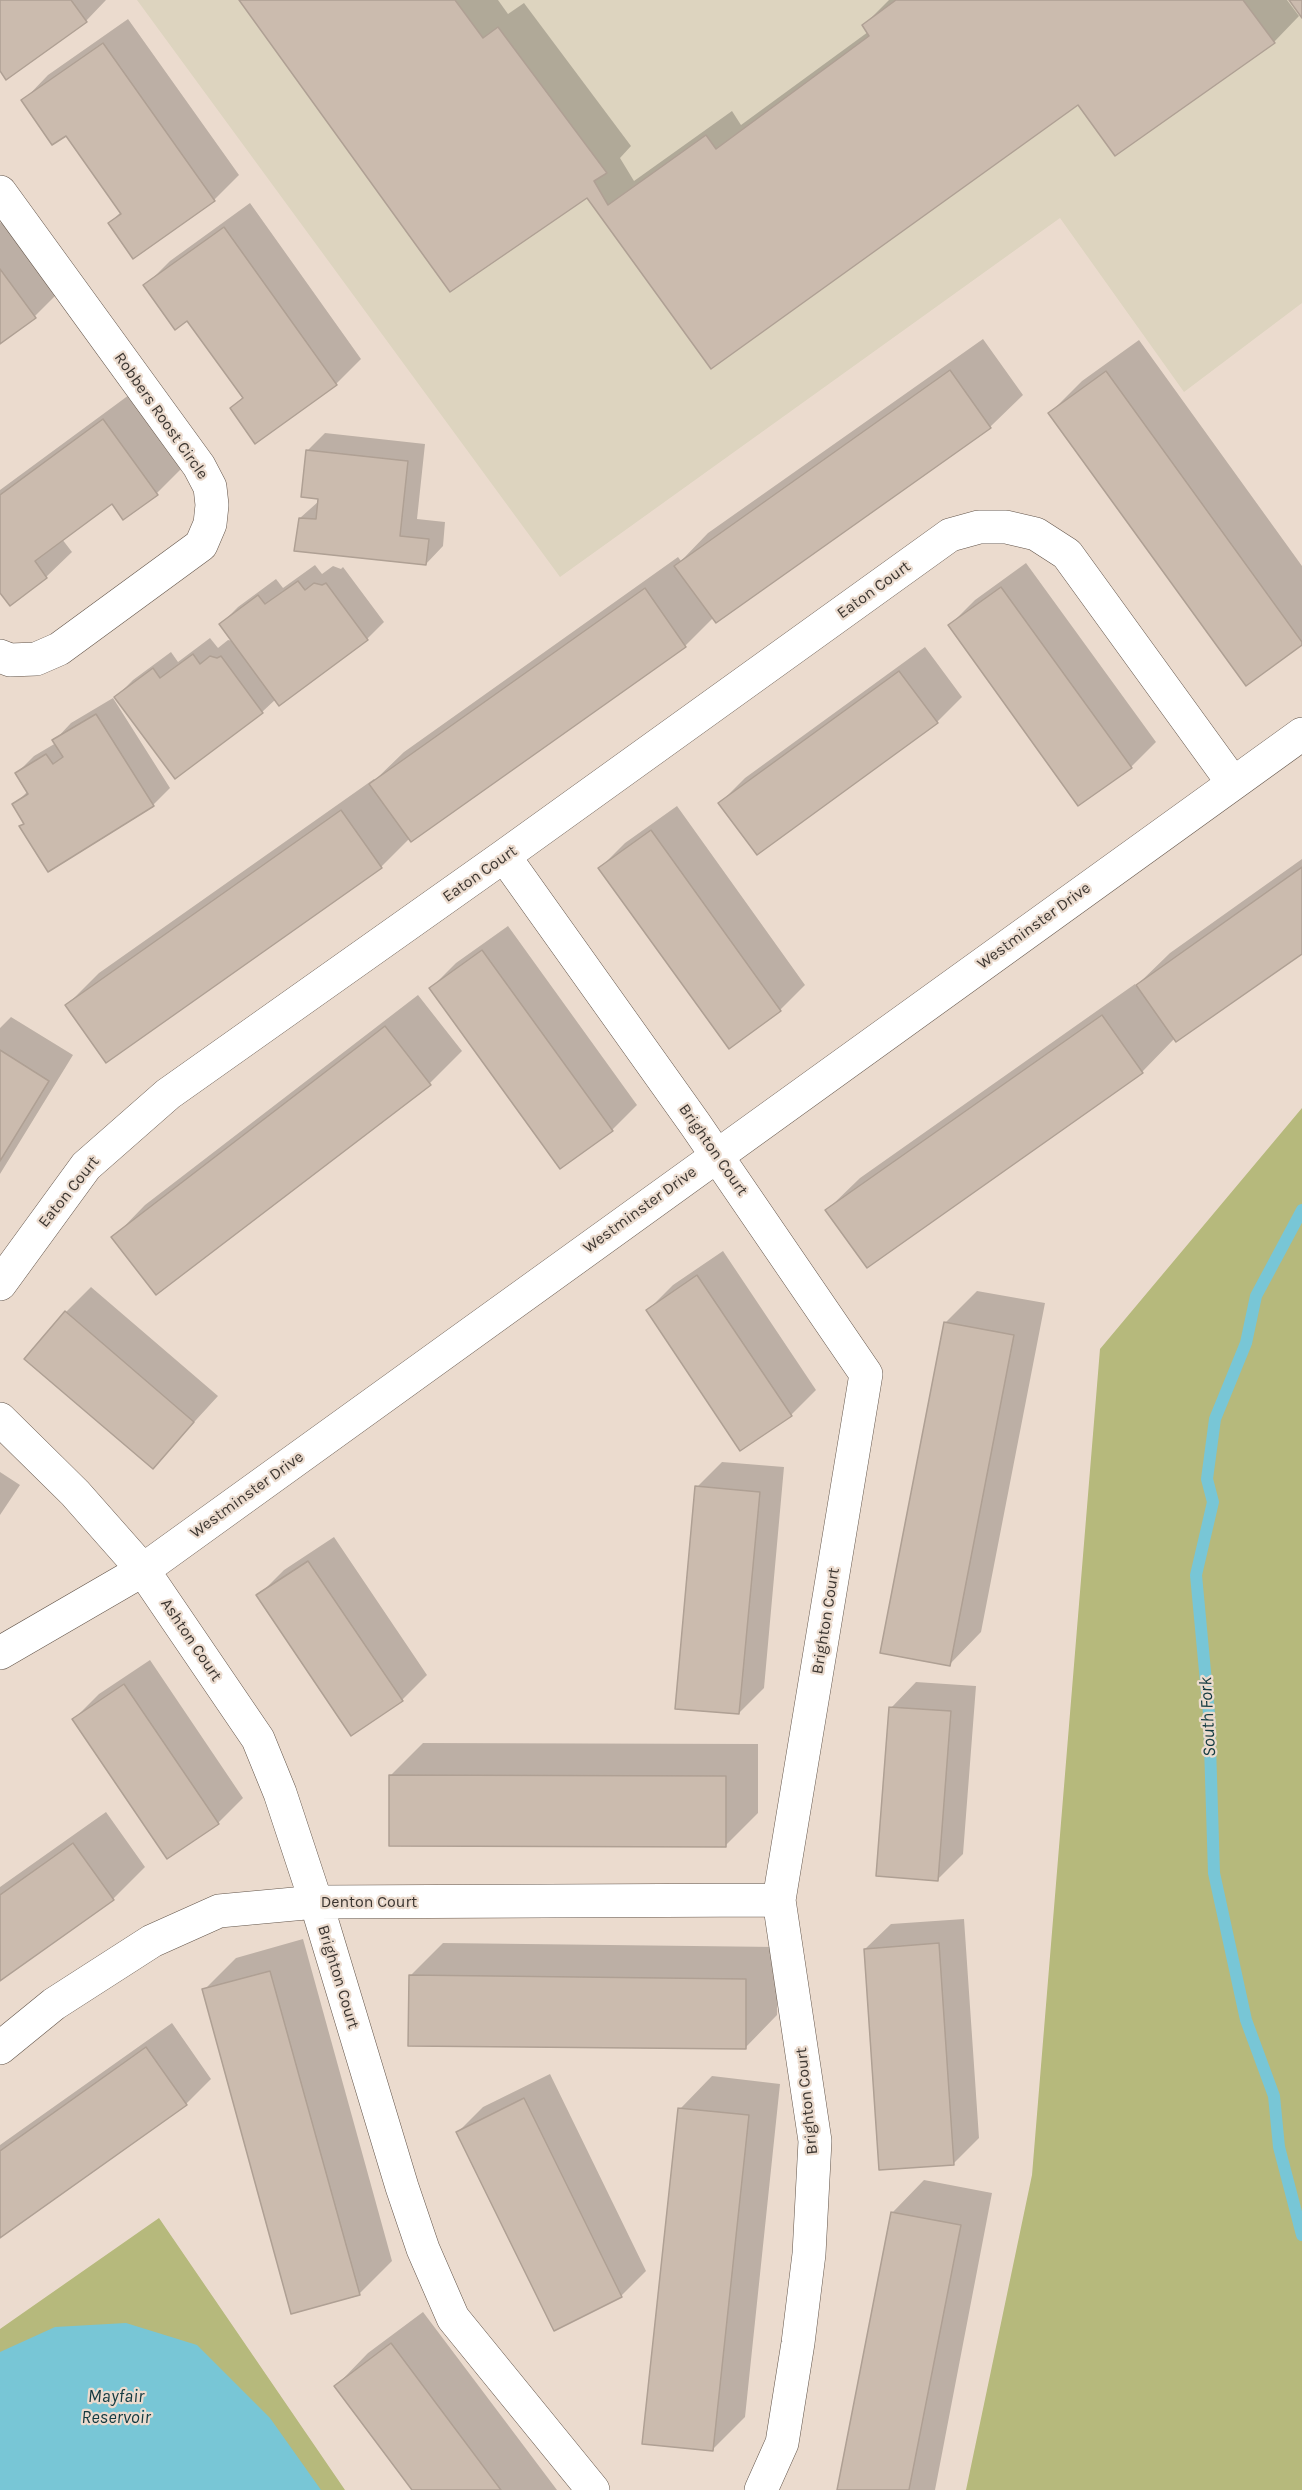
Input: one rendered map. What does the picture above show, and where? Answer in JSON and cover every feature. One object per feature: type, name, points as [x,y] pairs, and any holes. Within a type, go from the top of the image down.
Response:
[{"type":"street","name":"Robbers Roost Circle","points":[[0,192],[199,466],[210,487],[212,505],[210,524],[201,545],[58,650],[36,659],[10,660],[0,656]]},
{"type":"street","name":"Eaton Court","points":[[0,1284],[86,1166],[168,1094],[950,535],[979,527],[1006,527],[1036,534],[1067,554],[1233,783]]},
{"type":"street","name":"Westminster Drive","points":[[0,1653],[143,1570],[1302,734]]},
{"type":"street","name":"Brighton Court","points":[[504,856],[717,1155],[866,1374],[779,1900],[815,2141],[809,2254],[798,2343],[782,2443],[761,2490]]},
{"type":"street","name":"Ashton Court","points":[[0,1419],[75,1493],[143,1570],[258,1739],[280,1793],[316,1902]]},
{"type":"street","name":"Denton Court","points":[[0,2048],[54,2004],[152,1941],[219,1911],[316,1902],[779,1900]]},
{"type":"street","name":"Brighton Court","points":[[316,1902],[402,2187],[423,2249],[453,2318],[593,2490]]},
{"type":"shaded area","points":[[137,0],[1302,0],[1302,303],[1184,392],[1060,218],[560,577]]},
{"type":"green space","points":[[1302,1108],[1302,2490],[966,2490],[1032,2175],[1100,1349]]},
{"type":"green space","name":"Mayfair Reservoir","points":[[159,2218],[345,2490],[0,2490],[0,2329]]},
{"type":"water","name":"Mayfair Reservoir","points":[[126,2323],[197,2345],[270,2418],[321,2490],[0,2490],[0,2352],[55,2327]]},
{"type":"building","points":[[0,0],[71,0],[87,22],[6,80],[0,71]]},
{"type":"building","points":[[239,0],[455,0],[483,38],[498,27],[607,173],[594,181],[608,205],[706,135],[716,149],[869,36],[862,25],[896,0],[1243,0],[1275,43],[1115,156],[1078,105],[711,369],[587,198],[450,292]]},
{"type":"building","points":[[1289,0],[1302,0],[1302,18]]},
{"type":"building","points":[[103,43],[215,201],[133,259],[108,223],[121,214],[66,136],[52,145],[21,100]]},
{"type":"building","points":[[224,227],[337,385],[255,444],[230,408],[243,398],[187,321],[175,330],[143,285]]},
{"type":"building","points":[[0,269],[36,318],[0,344]]},
{"type":"building","points":[[950,370],[991,428],[716,623],[674,566]]},
{"type":"building","points":[[1106,371],[1302,642],[1302,645],[1246,686],[1048,413]]},
{"type":"building","points":[[103,419],[158,495],[123,520],[112,504],[35,561],[47,578],[10,606],[0,593],[0,495]]},
{"type":"building","points":[[306,450],[408,461],[400,536],[429,539],[426,565],[294,551],[299,518],[316,519],[318,499],[301,497]]},
{"type":"building","points":[[298,581],[305,590],[314,583],[322,585],[326,583],[368,640],[279,706],[219,624],[258,595],[265,604]]},
{"type":"building","points":[[1001,587],[1132,768],[1078,806],[948,625]]},
{"type":"building","points":[[645,588],[686,647],[411,842],[369,784]]},
{"type":"building","points":[[193,654],[200,664],[210,656],[217,658],[221,656],[263,713],[175,779],[114,697],[153,668],[160,678]]},
{"type":"building","points":[[899,671],[938,723],[757,855],[718,803]]},
{"type":"building","points":[[96,714],[154,806],[48,872],[19,826],[24,824],[12,804],[28,794],[15,773],[46,754],[53,764],[63,757],[52,740]]},
{"type":"building","points":[[341,810],[382,868],[106,1063],[65,1005]]},
{"type":"building","points":[[651,830],[781,1011],[729,1049],[598,868]]},
{"type":"building","points":[[1302,867],[1302,954],[1176,1042],[1136,985]]},
{"type":"building","points":[[482,950],[613,1131],[560,1169],[429,988]]},
{"type":"building","points":[[1102,1015],[1143,1073],[867,1268],[825,1210]]},
{"type":"building","points":[[385,1026],[431,1085],[156,1295],[111,1237]]},
{"type":"building","points":[[0,1050],[49,1081],[0,1161]]},
{"type":"building","points":[[697,1275],[792,1416],[740,1451],[646,1310]]},
{"type":"building","points":[[65,1311],[194,1422],[153,1469],[24,1359]]},
{"type":"building","points":[[944,1322],[1014,1335],[950,1666],[880,1653]]},
{"type":"building","points":[[695,1486],[760,1492],[739,1714],[675,1709]]},
{"type":"building","points":[[308,1561],[403,1701],[351,1736],[256,1595]]},
{"type":"building","points":[[124,1684],[219,1824],[167,1859],[72,1719]]},
{"type":"building","points":[[889,1707],[951,1711],[938,1881],[876,1876]]},
{"type":"building","points":[[389,1775],[726,1776],[726,1847],[389,1846]]},
{"type":"building","points":[[73,1843],[114,1900],[0,1981],[0,1895]]},
{"type":"building","points":[[939,1943],[954,2165],[879,2170],[864,1949]]},
{"type":"building","points":[[270,1971],[360,2295],[291,2314],[202,1989]]},
{"type":"building","points":[[409,1975],[746,1979],[746,2049],[408,2046]]},
{"type":"building","points":[[146,2047],[187,2105],[0,2238],[0,2151]]},
{"type":"building","points":[[524,2098],[622,2297],[554,2331],[456,2132]]},
{"type":"building","points":[[678,2108],[749,2115],[713,2451],[642,2444]]},
{"type":"building","points":[[891,2212],[961,2225],[909,2490],[837,2490]]},
{"type":"building","points":[[391,2343],[501,2490],[412,2490],[334,2386]]},
{"type":"waterway","name":"South Fork","points":[[1302,1210],[1256,1296],[1246,1343],[1215,1419],[1207,1479],[1213,1502],[1196,1575],[1209,1714],[1214,1873],[1246,2020],[1274,2096],[1279,2147],[1302,2235]]}]
